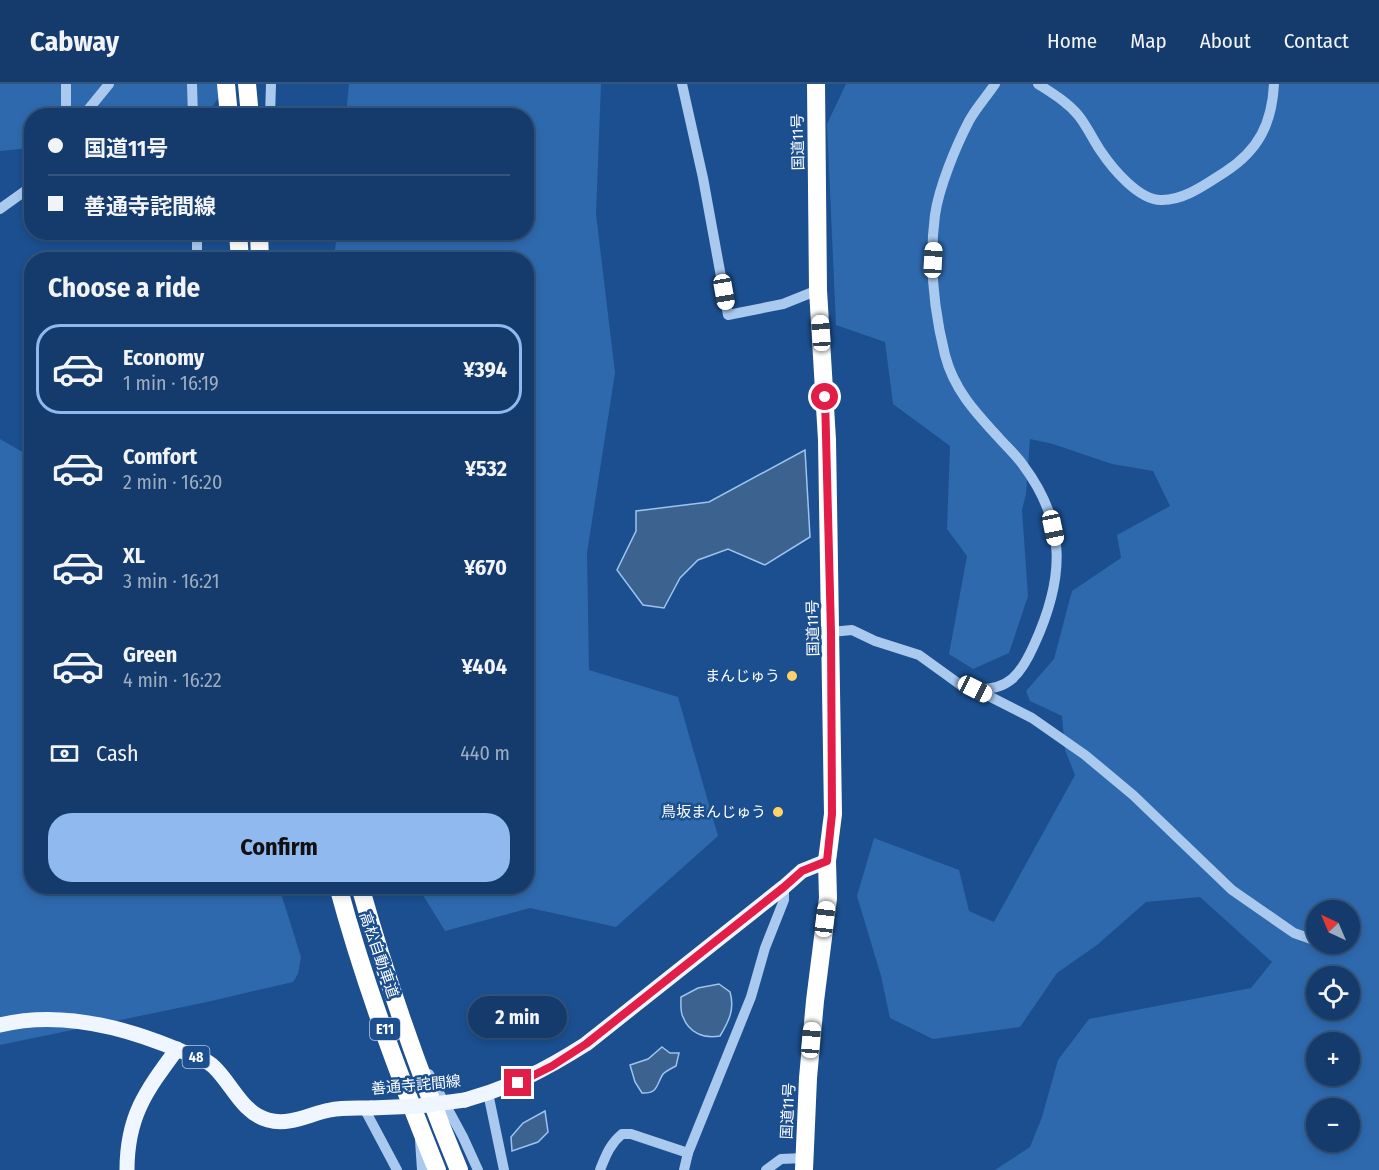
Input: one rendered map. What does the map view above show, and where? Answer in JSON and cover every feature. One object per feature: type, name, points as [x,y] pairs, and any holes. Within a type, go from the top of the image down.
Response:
[{"type":"highway","points":[[226,84],[228,108]]},
{"type":"highway","points":[[247,84],[249,108]]},
{"type":"highway","name":"国道11号","points":[[804,1164],[814,1012],[828,898],[827,861],[832,814],[827,440],[818,290],[816,84]]},
{"type":"highway","name":"高松自動車道","points":[[340,894],[352,937],[437,1170]]},
{"type":"highway","name":"高松自動車道","points":[[362,894],[438,1120],[459,1170]]},
{"type":"main road","name":"善通寺詫間線","points":[[0,1025],[15,1021],[83,1021],[150,1038],[212,1065],[243,1104],[268,1120],[291,1122],[313,1113],[334,1109],[419,1106],[465,1100],[526,1078],[586,1044],[802,871],[827,861]]},
{"type":"main road","name":"48","points":[[127,1170],[127,1145],[134,1118],[150,1085],[177,1049]]},
{"type":"street","points":[[66,84],[66,108]]},
{"type":"street","points":[[90,108],[109,84]]},
{"type":"street","points":[[192,84],[193,108]]},
{"type":"street","points":[[270,108],[271,84]]},
{"type":"street","points":[[682,84],[703,178],[728,315],[783,304],[818,290]]},
{"type":"street","points":[[831,632],[852,630],[875,641],[919,656],[962,686],[989,690],[1001,687],[1013,679],[1025,666],[1048,616],[1057,573],[1056,543],[1049,512],[1039,489],[1023,465],[966,402],[957,388],[945,357],[936,306],[933,260],[935,214],[941,187],[969,120],[995,84]]},
{"type":"street","points":[[1038,84],[1078,115],[1109,161],[1135,190],[1150,199],[1162,200],[1180,197],[1194,191],[1228,170],[1243,157],[1267,126],[1273,104],[1274,84]]},
{"type":"street","points":[[0,209],[24,192]]},
{"type":"street","points":[[975,689],[1032,718],[1084,755],[1133,795],[1232,890],[1294,933],[1306,937]]},
{"type":"street","points":[[684,1170],[688,1153],[748,1006],[765,948],[784,900],[784,887]]},
{"type":"street","points":[[409,1037],[463,1137],[478,1170]]},
{"type":"street","points":[[488,1093],[504,1170]]},
{"type":"street","points":[[368,1108],[397,1170]]},
{"type":"street","points":[[419,1125],[422,1170]]},
{"type":"street","points":[[600,1170],[608,1149],[613,1141],[622,1134],[631,1134],[688,1153]]},
{"type":"street","points":[[766,1170],[781,1159],[804,1164]]},
{"type":"shaded area","points":[[0,84],[228,84],[211,108],[24,108],[24,149],[0,151]]},
{"type":"shaded area","points":[[349,84],[601,84],[596,214],[615,373],[587,553],[589,670],[678,697],[718,836],[616,927],[530,908],[445,931],[422,894],[534,894],[534,252],[335,252],[336,240],[534,240],[534,108],[347,108]]},
{"type":"shaded area","points":[[846,84],[1379,84],[1379,1170],[995,1170],[1030,1147],[1042,1117],[1058,1060],[1089,1019],[1251,988],[1272,962],[1200,897],[1146,902],[1097,945],[1057,973],[1020,1027],[933,1039],[890,1018],[881,976],[857,896],[874,838],[959,870],[969,911],[994,922],[1075,775],[1065,750],[1062,716],[1030,701],[1026,691],[1054,659],[1072,591],[1121,558],[1117,535],[1170,506],[1153,471],[1112,464],[1053,444],[1030,439],[1026,494],[1022,510],[1028,596],[1009,653],[973,669],[949,654],[967,556],[947,529],[950,446],[893,404],[885,342],[836,325],[827,124]]},
{"type":"shaded area","points":[[0,439],[24,453],[24,894],[281,894],[301,957],[298,974],[293,982],[0,1045]]},
{"type":"shaded area","points":[[805,450],[810,537],[765,565],[728,549],[698,560],[680,578],[664,608],[643,605],[617,570],[636,531],[636,511],[709,502]]},
{"type":"shaded area","points":[[719,984],[730,992],[732,1004],[730,1015],[720,1036],[703,1036],[693,1031],[686,1023],[681,1013],[681,997],[698,988]]},
{"type":"shaded area","points":[[662,1047],[670,1053],[679,1053],[676,1066],[663,1074],[654,1090],[642,1093],[635,1082],[630,1065],[648,1059]]},
{"type":"shaded area","points":[[545,1111],[548,1132],[538,1142],[512,1151],[511,1137],[523,1123]]},
{"type":"place","name":"まんじゅう","points":[[792,676]]},
{"type":"place","name":"鳥坂まんじゅう","points":[[778,812]]},
{"type":"route","points":[[518,1083],[552,1066],[586,1044],[802,871],[827,861],[832,814],[831,632],[825,397]]}]
